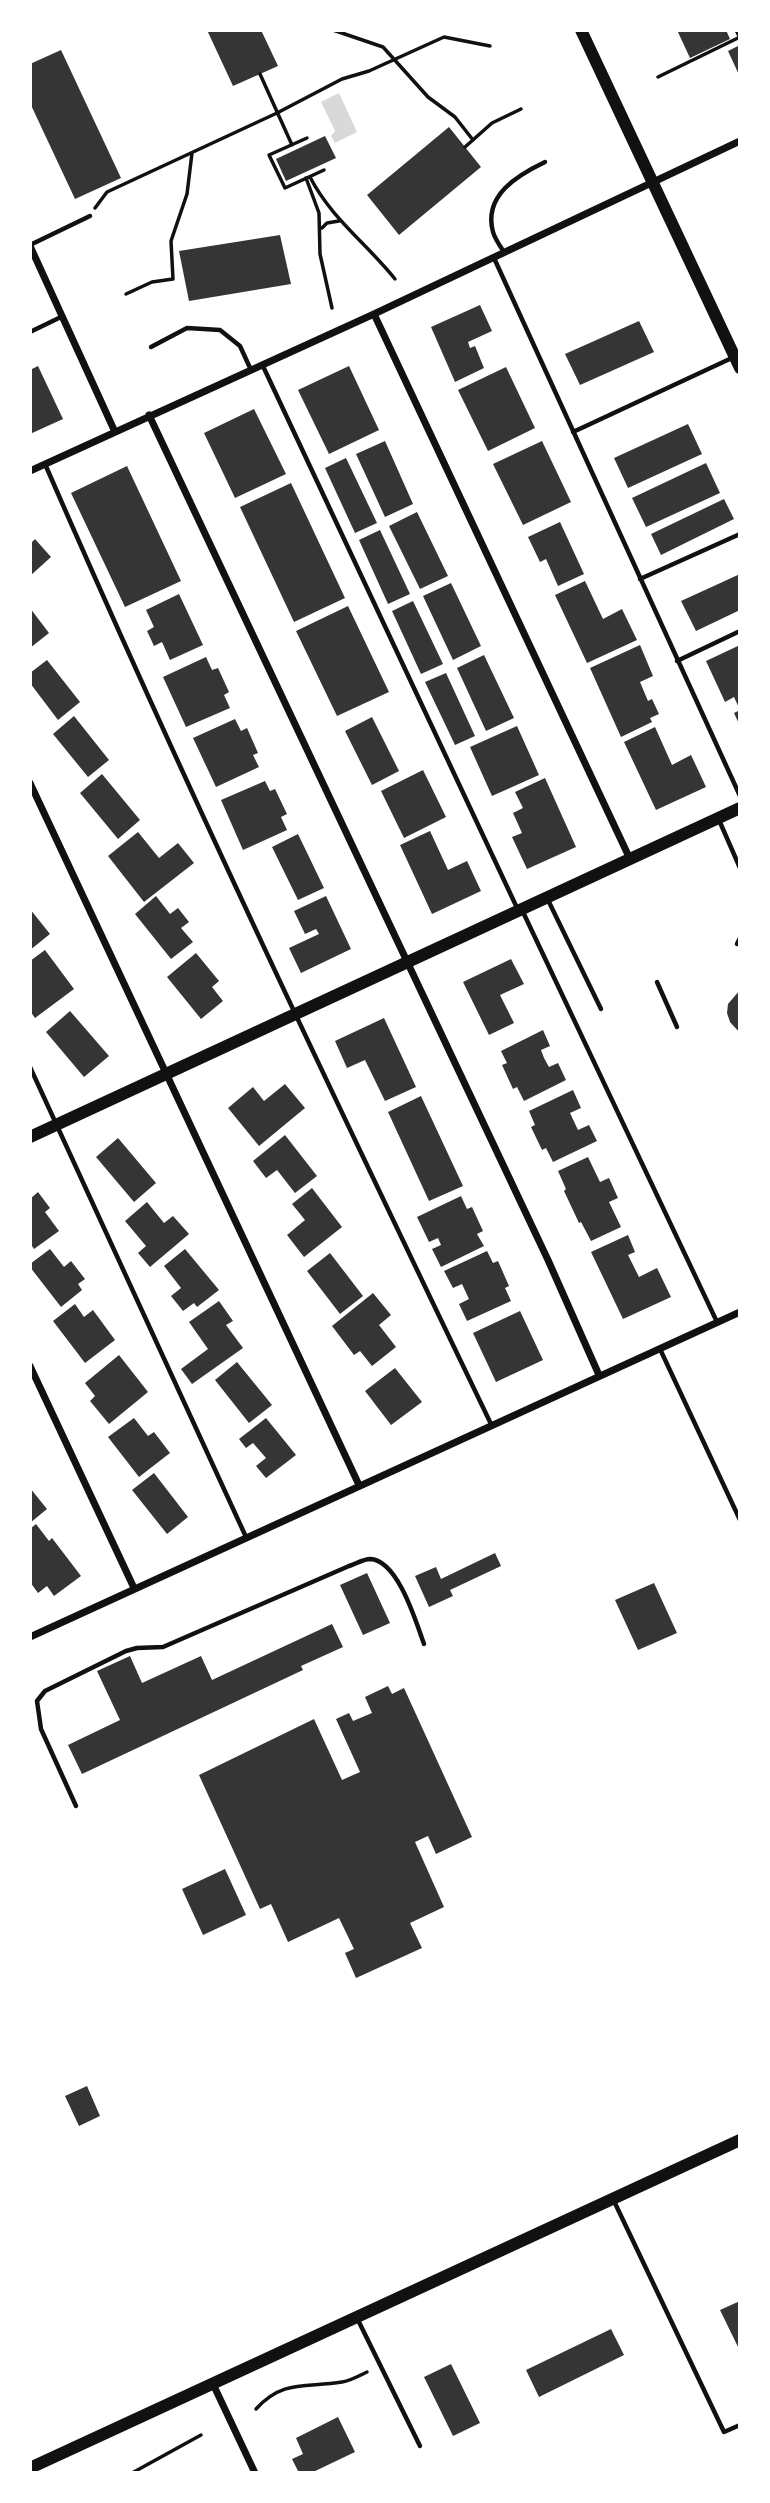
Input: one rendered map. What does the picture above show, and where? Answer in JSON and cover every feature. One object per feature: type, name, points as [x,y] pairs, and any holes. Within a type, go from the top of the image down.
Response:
[{"type":"main road","points":[[581,30],[738,363]]},
{"type":"main road","points":[[30,1137],[740,808]]},
{"type":"main road","points":[[30,2468],[740,2140]]},
{"type":"street","points":[[30,471],[374,314],[740,141]]},
{"type":"street","points":[[30,246],[115,432]]},
{"type":"street","points":[[374,314],[630,859]]},
{"type":"street","points":[[149,415],[542,1248],[599,1375]]},
{"type":"street","points":[[30,783],[359,1485]]},
{"type":"street","points":[[30,1637],[740,1312]]},
{"type":"street","points":[[30,1366],[134,1588]]},
{"type":"street","points":[[213,2384],[255,2473]]},
{"type":"lane","points":[[504,253],[493,230],[492,210],[500,192],[517,175],[545,162]]},
{"type":"lane","points":[[30,246],[90,216]]},
{"type":"lane","points":[[494,258],[740,796]]},
{"type":"lane","points":[[30,332],[61,317]]},
{"type":"lane","points":[[151,347],[187,328],[220,330],[240,346],[251,370]]},
{"type":"lane","points":[[573,432],[738,363]]},
{"type":"lane","points":[[262,364],[717,1322]]},
{"type":"lane","points":[[45,464],[134,667],[295,1015],[491,1424]]},
{"type":"lane","points":[[640,579],[740,534]]},
{"type":"lane","points":[[677,661],[740,631]]},
{"type":"lane","points":[[719,818],[740,868]]},
{"type":"lane","points":[[547,898],[600,1009]]},
{"type":"lane","points":[[737,944],[740,938]]},
{"type":"lane","points":[[657,982],[677,1027]]},
{"type":"lane","points":[[30,1067],[246,1537]]},
{"type":"lane","points":[[660,1349],[740,1520]]},
{"type":"lane","points":[[76,1806],[41,1729],[37,1701],[45,1691],[126,1651],[163,1647],[370,1559],[383,1563],[393,1573],[425,1644]]},
{"type":"lane","points":[[613,2199],[724,2432],[740,2425]]},
{"type":"lane","points":[[357,2317],[420,2446]]},
{"type":"path","points":[[332,30],[377,44],[395,59],[428,97],[455,117],[473,139]]},
{"type":"path","points":[[658,76],[740,37],[736,30]]},
{"type":"path","points":[[90,216],[107,192],[277,113],[342,79],[369,71],[444,37],[491,46]]},
{"type":"path","points":[[260,74],[292,145]]},
{"type":"path","points":[[465,147],[492,123],[520,109]]},
{"type":"path","points":[[307,138],[269,155],[285,188],[324,170]]},
{"type":"path","points":[[126,294],[152,282],[173,279],[171,241],[187,194],[192,153]]},
{"type":"path","points":[[308,178],[339,221],[354,233],[396,279]]},
{"type":"path","points":[[308,178],[316,200],[320,254],[332,308]]},
{"type":"path","points":[[320,230],[327,223],[339,221]]},
{"type":"path","points":[[256,2409],[268,2396],[281,2389],[312,2383],[344,2382],[367,2372]]},
{"type":"path","points":[[132,2473],[201,2435]]},
{"type":"shaded area","points":[[339,93],[357,132],[335,143],[331,136],[335,131],[321,102]]},
{"type":"building","points":[[207,30],[261,30],[278,66],[233,86]]},
{"type":"building","points":[[677,30],[726,30],[730,39],[690,58]]},
{"type":"building","points":[[740,45],[740,77],[728,51]]},
{"type":"building","points":[[61,50],[121,178],[75,199],[30,103],[30,64]]},
{"type":"building","points":[[449,127],[481,167],[399,235],[367,195]]},
{"type":"building","points":[[325,136],[336,158],[286,181],[276,159]]},
{"type":"building","points":[[280,235],[291,284],[189,301],[179,251]]},
{"type":"building","points":[[480,305],[492,331],[468,342],[470,348],[475,346],[484,368],[455,382],[431,327]]},
{"type":"building","points":[[639,321],[654,352],[580,385],[565,354]]},
{"type":"building","points":[[38,366],[63,419],[30,434],[30,370]]},
{"type":"building","points":[[349,366],[379,430],[329,454],[298,390]]},
{"type":"building","points":[[506,367],[535,428],[488,451],[458,390]]},
{"type":"building","points":[[254,409],[286,474],[235,498],[204,433]]},
{"type":"building","points":[[688,424],[702,454],[628,488],[614,458]]},
{"type":"building","points":[[385,441],[413,504],[385,517],[356,454]]},
{"type":"building","points":[[542,441],[571,502],[523,525],[493,464]]},
{"type":"building","points":[[346,458],[377,523],[355,533],[325,468]]},
{"type":"building","points":[[706,463],[720,493],[646,527],[632,498]]},
{"type":"building","points":[[127,466],[181,581],[125,607],[71,493]]},
{"type":"building","points":[[291,483],[345,598],[294,622],[240,507]]},
{"type":"building","points":[[724,499],[734,519],[661,555],[651,534]]},
{"type":"building","points":[[417,512],[448,576],[420,589],[389,526]]},
{"type":"building","points":[[560,522],[584,574],[558,586],[546,559],[540,562],[528,537]]},
{"type":"building","points":[[380,530],[410,594],[388,604],[359,540]]},
{"type":"building","points":[[35,539],[51,557],[30,576],[30,544]]},
{"type":"building","points":[[740,574],[740,610],[696,631],[681,601]]},
{"type":"building","points":[[585,581],[603,619],[622,609],[637,640],[587,663],[555,595]]},
{"type":"building","points":[[451,583],[481,646],[453,660],[423,596]]},
{"type":"building","points":[[179,594],[203,645],[170,660],[162,642],[154,646],[147,631],[154,627],[146,610]]},
{"type":"building","points":[[413,601],[443,664],[421,674],[392,611]]},
{"type":"building","points":[[348,606],[389,692],[337,716],[296,631]]},
{"type":"building","points":[[30,608],[49,633],[30,648]]},
{"type":"building","points":[[640,645],[653,676],[640,682],[648,701],[652,699],[659,714],[650,718],[652,722],[621,737],[590,668]]},
{"type":"building","points":[[740,645],[740,710],[734,697],[725,702],[706,661]]},
{"type":"building","points":[[484,655],[514,718],[486,731],[457,668]]},
{"type":"building","points":[[206,657],[212,670],[218,668],[229,692],[224,695],[230,708],[186,727],[163,677]]},
{"type":"building","points":[[47,660],[80,702],[58,720],[30,683],[30,673]]},
{"type":"building","points":[[446,673],[475,736],[455,745],[425,682]]},
{"type":"building","points":[[740,710],[740,726],[734,713]]},
{"type":"building","points":[[74,716],[109,760],[88,777],[53,734]]},
{"type":"building","points":[[372,717],[399,771],[372,785],[345,731]]},
{"type":"building","points":[[235,719],[241,731],[247,728],[258,753],[253,755],[259,767],[216,787],[193,738]]},
{"type":"building","points":[[517,726],[539,775],[492,796],[470,747]]},
{"type":"building","points":[[655,727],[672,765],[691,755],[706,787],[656,810],[624,742]]},
{"type":"building","points":[[423,770],[446,817],[404,838],[381,791]]},
{"type":"building","points":[[102,774],[140,820],[118,839],[80,793]]},
{"type":"building","points":[[545,778],[576,847],[527,869],[512,837],[522,833],[513,813],[523,808],[515,792]]},
{"type":"building","points":[[265,781],[270,791],[275,789],[287,814],[281,817],[287,830],[243,850],[221,800]]},
{"type":"building","points":[[430,831],[448,870],[467,861],[481,891],[432,914],[400,845]]},
{"type":"building","points":[[138,832],[159,858],[178,843],[194,863],[144,902],[108,856]]},
{"type":"building","points":[[298,834],[324,888],[298,900],[272,847]]},
{"type":"building","points":[[156,896],[170,914],[178,908],[189,922],[181,928],[193,942],[171,959],[135,914]]},
{"type":"building","points":[[326,896],[351,949],[301,973],[289,948],[319,934],[316,929],[305,934],[294,911]]},
{"type":"building","points":[[30,909],[50,934],[30,950]]},
{"type":"building","points":[[45,950],[74,989],[35,1018],[30,1011],[30,961]]},
{"type":"building","points":[[196,953],[219,981],[212,987],[223,1001],[201,1019],[167,977]]},
{"type":"building","points":[[511,959],[524,984],[500,995],[514,1023],[489,1035],[463,982]]},
{"type":"building","points":[[740,990],[740,1033],[730,1022],[727,1013],[728,1004]]},
{"type":"building","points":[[70,1011],[109,1056],[84,1077],[46,1032]]},
{"type":"building","points":[[384,1018],[416,1087],[385,1101],[365,1060],[347,1068],[335,1041]]},
{"type":"building","points":[[543,1030],[550,1046],[541,1050],[544,1058],[549,1067],[558,1063],[566,1080],[524,1101],[517,1087],[513,1089],[502,1065],[507,1063],[501,1051]]},
{"type":"building","points":[[285,1084],[305,1108],[259,1146],[228,1108],[253,1087],[264,1101]]},
{"type":"building","points":[[573,1090],[581,1108],[570,1113],[578,1130],[589,1125],[597,1141],[553,1162],[546,1148],[542,1150],[531,1127],[535,1125],[529,1111]]},
{"type":"building","points":[[421,1096],[463,1186],[429,1201],[388,1112]]},
{"type":"building","points":[[285,1135],[317,1176],[295,1193],[277,1170],[266,1178],[253,1161]]},
{"type":"building","points":[[118,1138],[156,1183],[134,1202],[96,1157]]},
{"type":"building","points":[[588,1157],[600,1182],[609,1178],[618,1198],[609,1202],[621,1227],[591,1241],[581,1222],[579,1223],[558,1171]]},
{"type":"building","points":[[312,1188],[342,1227],[304,1257],[287,1235],[305,1220],[292,1204]]},
{"type":"building","points":[[38,1192],[50,1208],[45,1212],[59,1231],[34,1249],[30,1243],[30,1199]]},
{"type":"building","points":[[461,1196],[467,1209],[472,1207],[483,1231],[477,1234],[484,1246],[441,1267],[432,1249],[441,1245],[438,1238],[429,1242],[417,1217]]},
{"type":"building","points":[[147,1202],[164,1223],[173,1216],[189,1234],[150,1267],[138,1253],[146,1246],[125,1221]]},
{"type":"building","points":[[628,1235],[635,1252],[628,1255],[639,1277],[657,1268],[671,1297],[623,1319],[591,1252]]},
{"type":"building","points":[[50,1249],[64,1267],[71,1261],[85,1279],[78,1284],[82,1290],[61,1307],[30,1267],[30,1264]]},
{"type":"building","points":[[185,1249],[219,1290],[197,1307],[194,1303],[183,1311],[171,1296],[181,1288],[164,1266]]},
{"type":"building","points":[[487,1251],[493,1263],[498,1261],[509,1286],[505,1288],[511,1301],[467,1321],[459,1304],[469,1299],[462,1284],[453,1288],[444,1271]]},
{"type":"building","points":[[330,1253],[363,1296],[340,1314],[307,1271]]},
{"type":"building","points":[[373,1293],[391,1315],[379,1325],[396,1347],[372,1366],[360,1351],[354,1355],[332,1326]]},
{"type":"building","points":[[219,1301],[233,1321],[226,1325],[243,1348],[192,1384],[181,1369],[208,1349],[189,1322]]},
{"type":"building","points":[[75,1304],[84,1317],[93,1310],[115,1340],[85,1363],[53,1321]]},
{"type":"building","points":[[520,1311],[543,1360],[496,1382],[473,1333]]},
{"type":"building","points":[[119,1355],[148,1392],[109,1424],[90,1401],[95,1396],[85,1383]]},
{"type":"building","points":[[237,1362],[272,1405],[249,1423],[215,1380]]},
{"type":"building","points":[[395,1368],[422,1402],[391,1425],[365,1391]]},
{"type":"building","points":[[134,1418],[148,1436],[154,1432],[170,1453],[139,1477],[108,1437]]},
{"type":"building","points":[[266,1418],[296,1455],[266,1478],[256,1466],[266,1458],[253,1443],[246,1448],[239,1439]]},
{"type":"building","points":[[154,1473],[188,1517],[167,1534],[132,1490]]},
{"type":"building","points":[[30,1488],[47,1509],[30,1523]]},
{"type":"building","points":[[36,1524],[49,1541],[52,1538],[81,1576],[54,1596],[47,1586],[38,1593],[30,1582],[30,1529]]},
{"type":"building","points":[[495,1553],[501,1566],[450,1590],[453,1596],[429,1607],[415,1576],[436,1567],[441,1579]]},
{"type":"building","points":[[367,1573],[390,1623],[363,1635],[340,1585]]},
{"type":"building","points":[[654,1583],[677,1633],[638,1650],[615,1600]]},
{"type":"building","points":[[332,1624],[343,1647],[301,1666],[303,1670],[82,1774],[68,1745],[120,1720],[97,1671],[130,1656],[142,1683],[201,1656],[212,1680]]},
{"type":"building","points":[[388,1686],[392,1694],[404,1688],[472,1837],[436,1854],[428,1836],[415,1842],[444,1907],[410,1923],[422,1948],[356,1978],[345,1953],[354,1949],[339,1918],[288,1942],[271,1904],[260,1909],[199,1775],[314,1719],[342,1780],[360,1772],[336,1719],[349,1713],[353,1721],[372,1713],[365,1697]]},
{"type":"building","points":[[225,1869],[246,1915],[203,1935],[182,1889]]},
{"type":"building","points":[[87,2086],[100,2116],[79,2126],[65,2096]]},
{"type":"building","points":[[740,2301],[740,2351],[720,2310]]},
{"type":"building","points":[[611,2329],[624,2355],[539,2397],[526,2370]]},
{"type":"building","points":[[451,2364],[480,2423],[453,2436],[424,2377]]},
{"type":"building","points":[[338,2417],[355,2452],[311,2473],[299,2473],[292,2459],[303,2454],[296,2438]]}]
